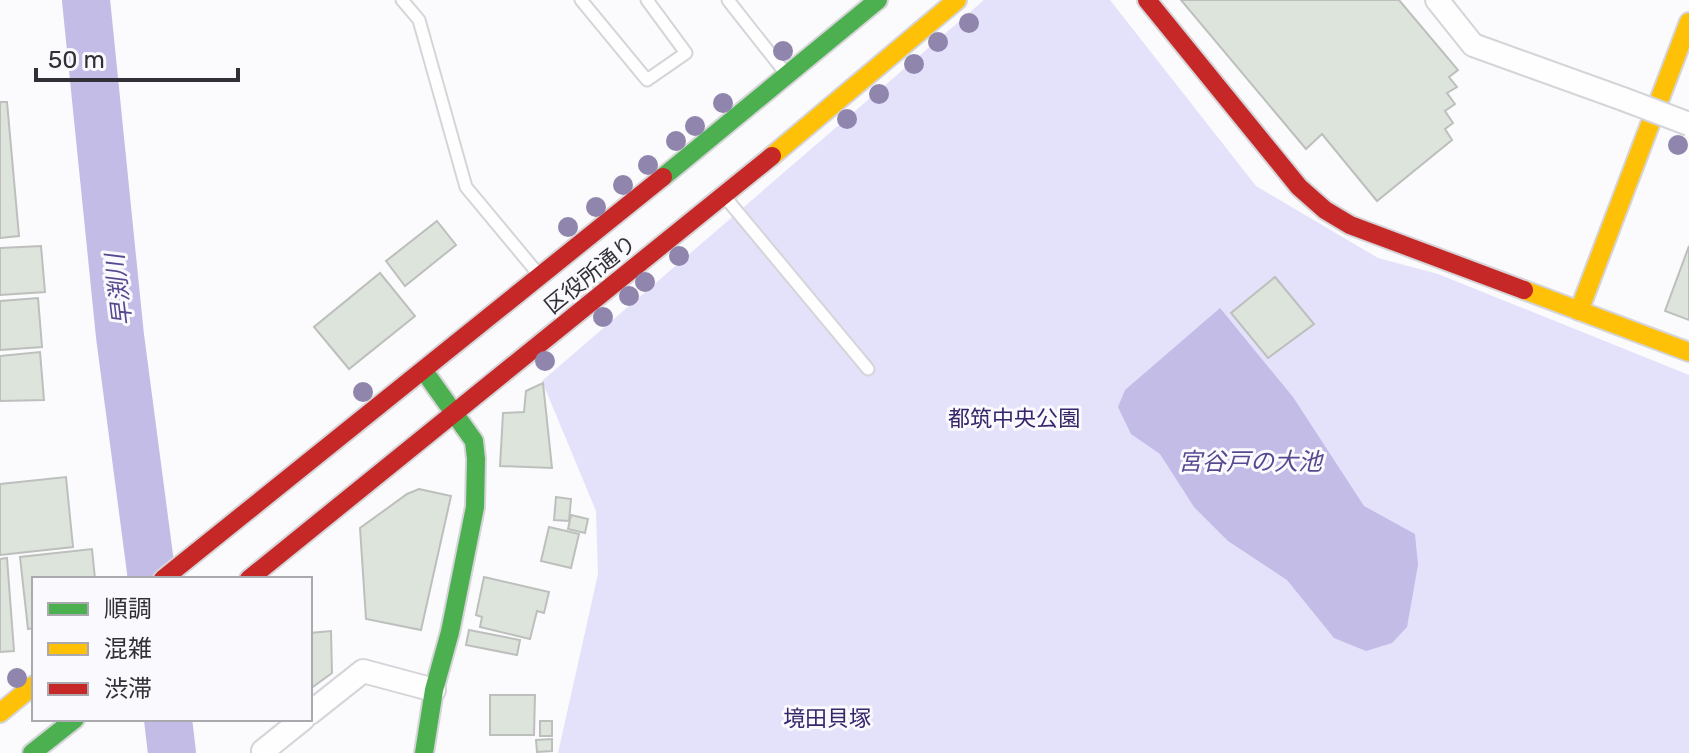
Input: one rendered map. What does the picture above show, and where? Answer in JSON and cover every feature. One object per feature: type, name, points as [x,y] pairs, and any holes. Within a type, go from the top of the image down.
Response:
[{"type":"street","name":"区役所通り","points":[[165,577],[424,371],[878,0]]},
{"type":"street","name":"区役所通り","points":[[252,577],[725,196],[957,0]]},
{"type":"street","points":[[1147,0],[1299,187],[1325,210],[1350,225],[1689,352]]},
{"type":"street","points":[[1437,0],[1473,45],[1689,124]]},
{"type":"street","points":[[1579,311],[1689,22]]},
{"type":"street","points":[[424,371],[474,441],[475,507],[450,632],[434,690],[424,753]]},
{"type":"street","points":[[312,711],[363,671],[434,690]]},
{"type":"street","points":[[0,713],[32,687]]},
{"type":"street","points":[[32,753],[72,721]]},
{"type":"street","points":[[263,753],[300,721]]},
{"type":"lane","points":[[402,0],[419,20],[466,187],[540,277]]},
{"type":"lane","points":[[581,0],[647,80],[686,53],[647,0]]},
{"type":"lane","points":[[728,0],[787,76]]},
{"type":"lane","points":[[725,196],[868,369]]},
{"type":"green space","name":"都筑中央公園","points":[[984,0],[1110,0],[1256,186],[1378,258],[1438,274],[1689,375],[1689,753],[558,753],[598,574],[596,511],[542,381]]},
{"type":"water","name":"宮谷戸の大池","points":[[1220,308],[1293,397],[1364,506],[1415,534],[1418,565],[1407,627],[1392,643],[1366,651],[1334,638],[1287,580],[1228,541],[1194,507],[1160,454],[1131,434],[1118,407],[1125,390]]},
{"type":"building","points":[[1181,0],[1399,0],[1458,70],[1449,77],[1457,87],[1447,93],[1455,104],[1445,111],[1453,123],[1445,129],[1452,140],[1377,201],[1322,134],[1306,149]]},
{"type":"building","points":[[0,102],[7,102],[19,236],[0,238]]},
{"type":"building","points":[[437,221],[456,245],[405,286],[386,261]]},
{"type":"building","points":[[41,246],[45,292],[0,295],[0,248]]},
{"type":"building","points":[[1689,246],[1689,320],[1665,311]]},
{"type":"building","points":[[380,273],[415,316],[349,369],[314,327]]},
{"type":"building","points":[[1275,277],[1314,324],[1268,358],[1231,313]]},
{"type":"building","points":[[38,298],[42,347],[0,350],[0,301]]},
{"type":"building","points":[[40,352],[44,400],[0,401],[0,356]]},
{"type":"building","points":[[543,383],[552,468],[500,466],[503,413],[524,412],[526,391]]},
{"type":"building","points":[[66,477],[73,547],[0,555],[0,484]]},
{"type":"building","points":[[419,489],[451,496],[421,630],[366,619],[360,528],[407,494]]},
{"type":"building","points":[[556,497],[571,499],[569,521],[554,520]]},
{"type":"building","points":[[571,515],[588,519],[585,533],[568,529]]},
{"type":"building","points":[[549,527],[579,534],[571,568],[541,561]]},
{"type":"building","points":[[92,549],[95,577],[32,577],[32,628],[28,629],[20,557]]},
{"type":"building","points":[[7,558],[14,651],[0,652],[0,559]]},
{"type":"building","points":[[484,577],[549,592],[544,613],[537,611],[530,639],[480,627],[482,617],[476,615]]},
{"type":"building","points":[[469,630],[520,640],[517,655],[466,645]]},
{"type":"building","points":[[331,631],[332,673],[312,688],[312,633]]},
{"type":"building","points":[[490,695],[535,695],[534,735],[490,735]]},
{"type":"building","points":[[540,721],[552,721],[552,736],[540,736]]},
{"type":"building","points":[[552,739],[552,751],[537,752],[536,740]]},
{"type":"waterway","name":"早渕川","points":[[86,0],[120,336],[152,577]]},
{"type":"waterway","name":"早渕川","points":[[168,721],[172,753]]},
{"type":"traffic: fast","points":[[663,177],[878,0]]},
{"type":"traffic: fast","points":[[424,371],[474,441],[476,459],[475,507],[450,632],[434,690],[424,753]]},
{"type":"traffic: fast","points":[[32,753],[72,721]]},
{"type":"traffic: slow","points":[[772,156],[957,0]]},
{"type":"traffic: slow","points":[[1579,311],[1689,22]]},
{"type":"traffic: slow","points":[[1524,290],[1689,352]]},
{"type":"traffic: slow","points":[[0,713],[32,687]]},
{"type":"traffic: jam","points":[[1147,0],[1299,187],[1325,210],[1350,225],[1524,290]]},
{"type":"traffic: jam","points":[[251,577],[772,156]]},
{"type":"traffic: jam","points":[[165,577],[663,177]]},
{"type":"park label","name":"境田貝塚","points":[[827,718]]}]
